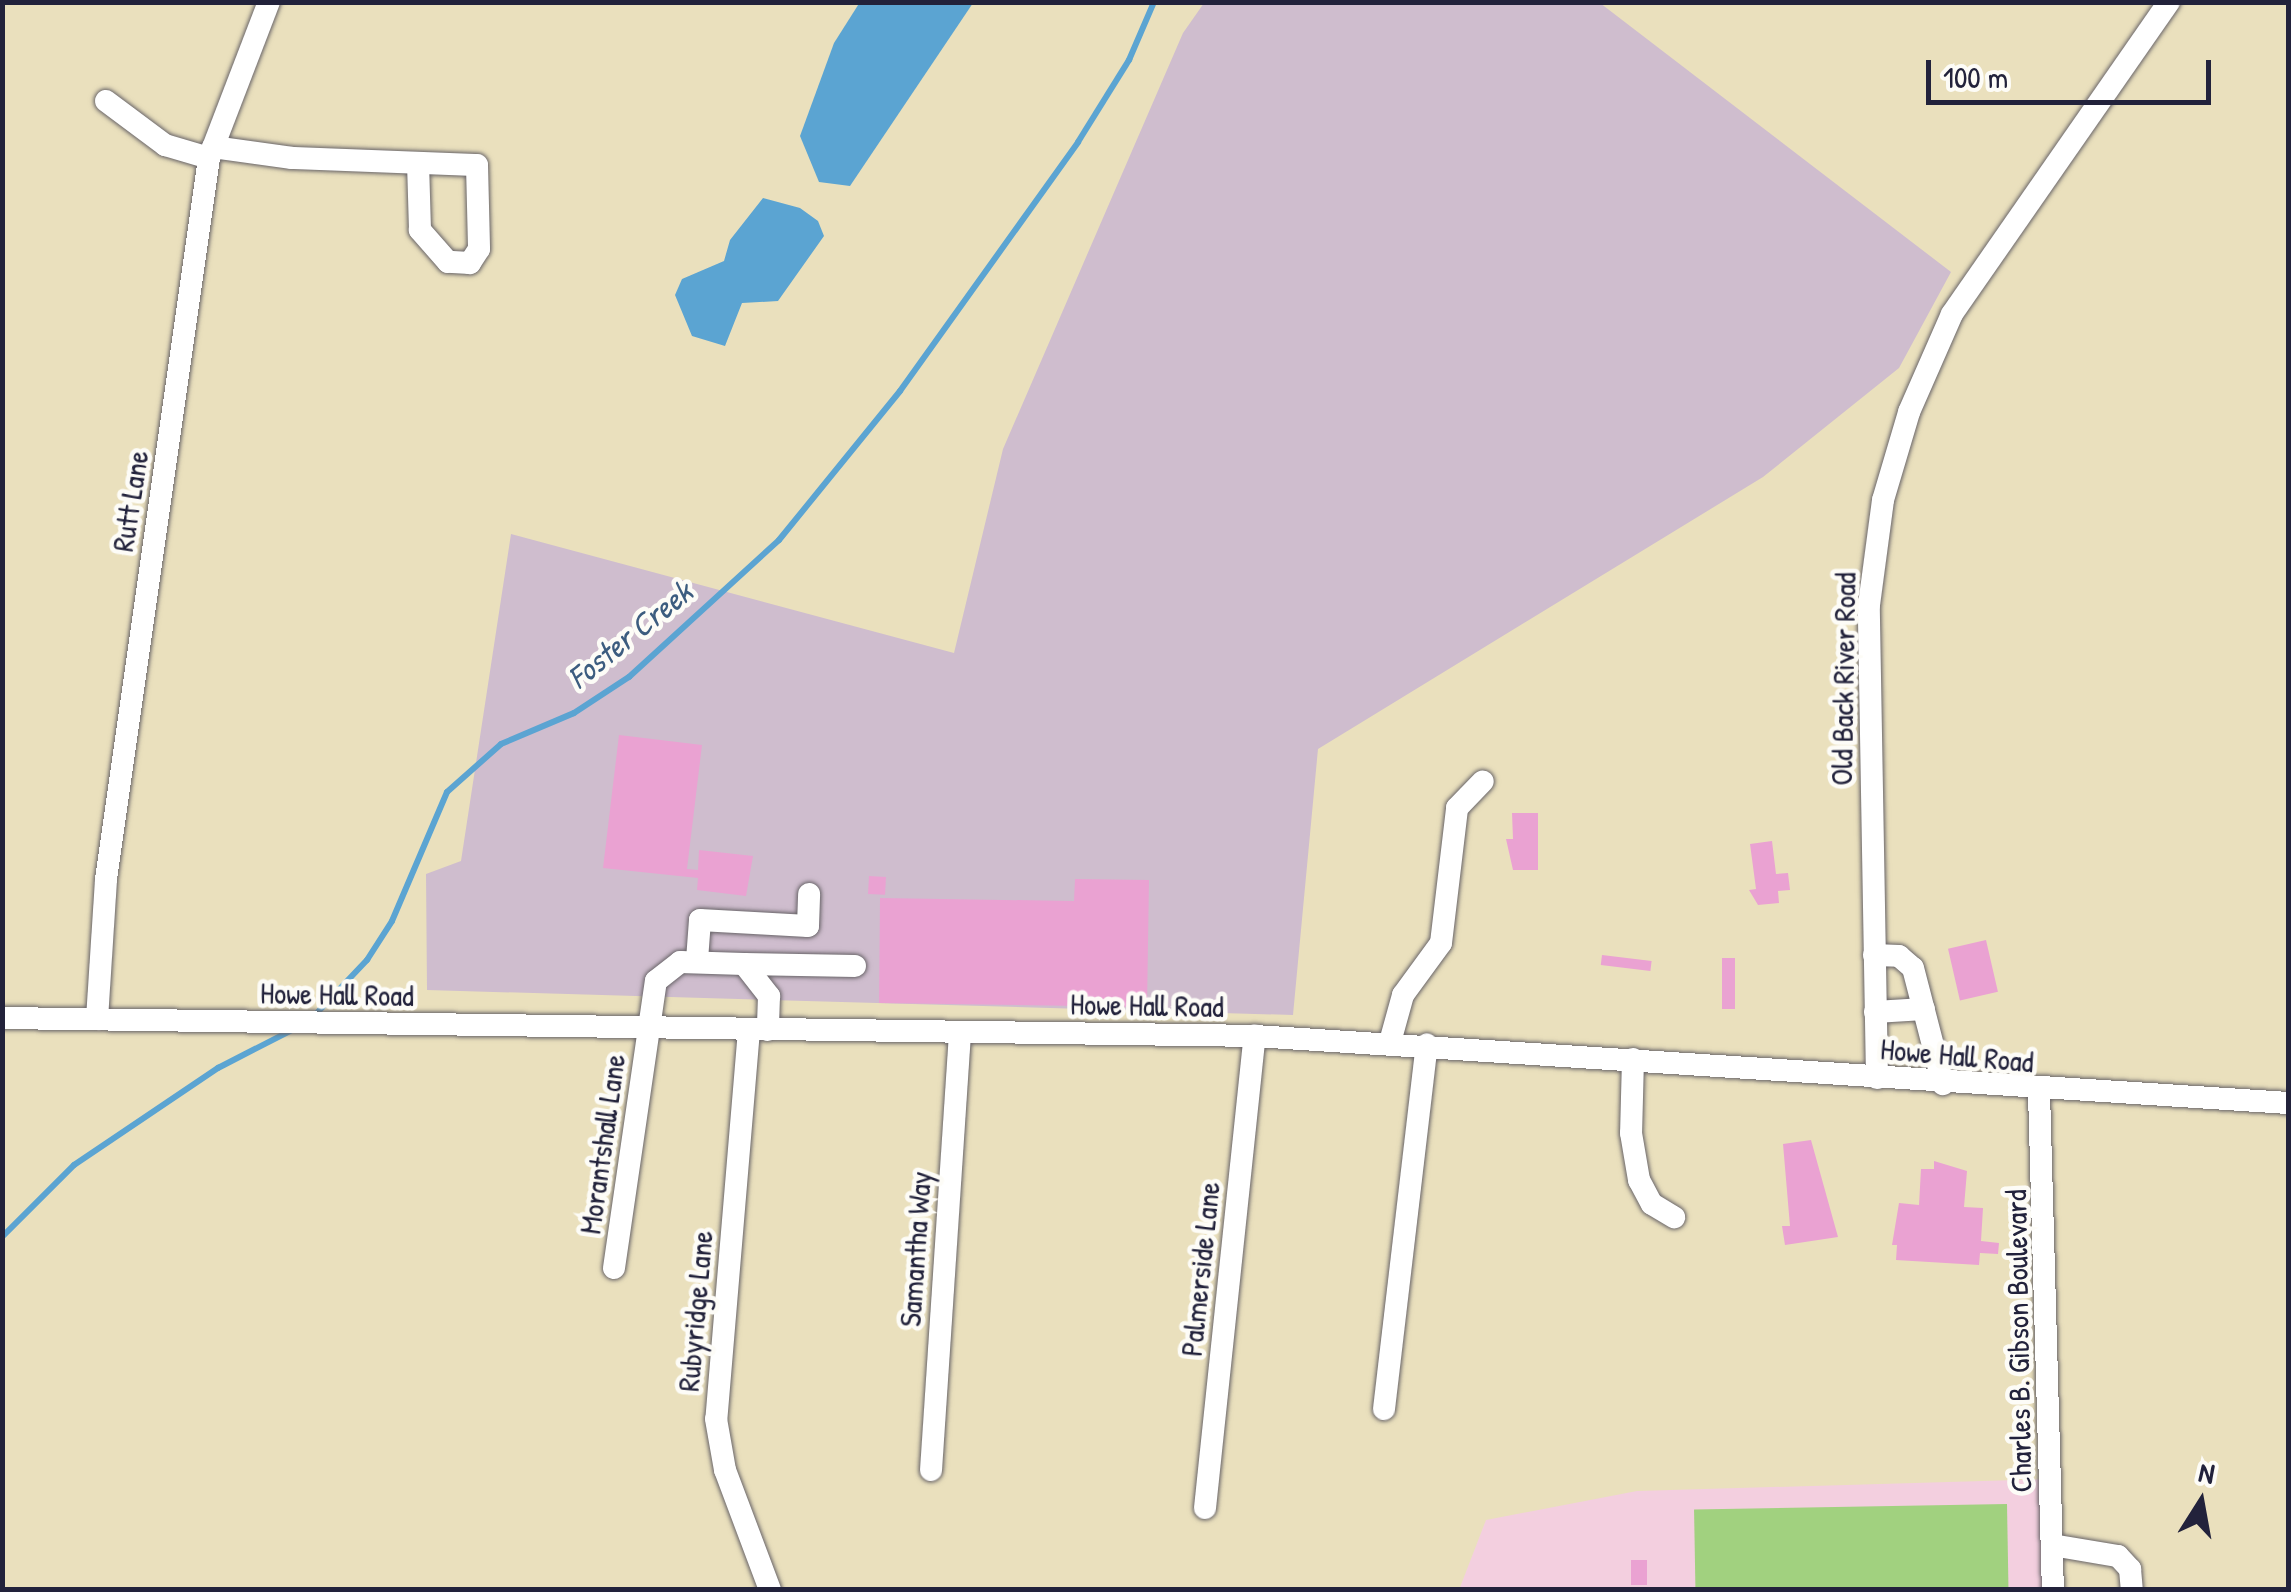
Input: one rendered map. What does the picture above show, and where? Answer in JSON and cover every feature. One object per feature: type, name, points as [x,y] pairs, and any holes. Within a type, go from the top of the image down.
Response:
[{"type":"street","name":"Rutt Lane","points":[[98,1019],[106,880],[211,153],[269,2]]},
{"type":"street","name":"Old Back River Road","points":[[1877,1078],[1868,604],[1883,500],[1909,412],[1952,314],[2003,232],[2169,2]]},
{"type":"street","points":[[106,102],[165,146],[292,158],[477,164],[479,249],[470,262],[448,262],[420,230],[418,163]]},
{"type":"street","points":[[1390,1042],[1403,994],[1441,943],[1457,808],[1483,782]]},
{"type":"street","points":[[809,894],[808,926],[700,920],[697,960],[855,966]]},
{"type":"street","points":[[1874,955],[1907,960],[1943,1084]]},
{"type":"street","name":"Morantshall Lane","points":[[614,1268],[656,981],[680,962],[697,960]]},
{"type":"street","name":"Rubyridge Lane","points":[[744,964],[768,996],[759,1030],[716,1420],[725,1470],[770,1590]]},
{"type":"street","points":[[1876,1012],[1924,1009]]},
{"type":"street","name":"Howe Hall Road","points":[[2,1018],[1255,1036],[1426,1044],[2039,1092],[2288,1104]]},
{"type":"street","name":"Samantha Way","points":[[931,1470],[960,1032]]},
{"type":"street","name":"Palmerside Lane","points":[[1205,1508],[1255,1036]]},
{"type":"street","points":[[1384,1409],[1426,1044]]},
{"type":"street","points":[[1633,1059],[1631,1133],[1639,1180],[1652,1204],[1674,1218]]},
{"type":"street","name":"Charles B. Gibson Boulevard","points":[[2039,1092],[2053,1590]]},
{"type":"street","points":[[2052,1545],[2118,1556],[2130,1569],[2132,1590]]},
{"type":"shaded area","points":[[1204,3],[1600,3],[1951,272],[1899,368],[1763,477],[1318,749],[1293,1015],[427,990],[426,874],[461,861],[511,534],[954,653],[1003,449],[1183,33]]},
{"type":"shaded area","points":[[2051,1479],[2053,1589],[1459,1590],[1486,1520],[1637,1491]]},
{"type":"green space","points":[[2007,1504],[2008,1589],[1695,1590],[1694,1509]]},
{"type":"water","points":[[860,2],[973,3],[850,186],[819,182],[800,136],[834,43]]},
{"type":"water","points":[[763,198],[800,208],[818,221],[824,236],[778,301],[742,303],[725,346],[692,336],[675,295],[682,279],[724,261],[730,240]]},
{"type":"building","points":[[619,735],[702,745],[687,869],[698,870],[699,850],[753,856],[746,896],[697,890],[698,878],[603,868]]},
{"type":"building","points":[[1512,813],[1538,813],[1538,870],[1513,870],[1506,839],[1513,839]]},
{"type":"building","points":[[1772,841],[1776,874],[1788,873],[1790,890],[1778,891],[1779,903],[1758,905],[1749,890],[1756,889],[1750,844]]},
{"type":"building","points":[[869,876],[886,877],[885,895],[868,894]]},
{"type":"building","points":[[1075,879],[1149,880],[1147,1007],[879,1003],[880,898],[1074,901]]},
{"type":"building","points":[[1986,940],[1998,992],[1960,1000],[1948,949]]},
{"type":"building","points":[[1602,955],[1652,961],[1650,971],[1601,965]]},
{"type":"building","points":[[1722,958],[1735,958],[1735,1009],[1722,1009]]},
{"type":"building","points":[[1811,1140],[1838,1237],[1785,1245],[1782,1226],[1790,1226],[1783,1144]]},
{"type":"building","points":[[1934,1161],[1967,1171],[1964,1207],[1983,1208],[1981,1241],[1999,1243],[1998,1254],[1980,1253],[1979,1265],[1896,1260],[1897,1245],[1892,1245],[1899,1203],[1919,1205],[1921,1169],[1934,1169]]},
{"type":"building","points":[[1631,1560],[1647,1560],[1647,1585],[1631,1585]]},
{"type":"waterway","name":"Foster Creek","points":[[315,1015],[367,960],[392,921],[447,792],[501,744],[574,713],[629,677],[779,540],[900,391],[1078,142],[1129,60],[1154,2]]},
{"type":"waterway","name":"Foster Creek","points":[[2,1237],[74,1165],[218,1068],[292,1030]]}]
